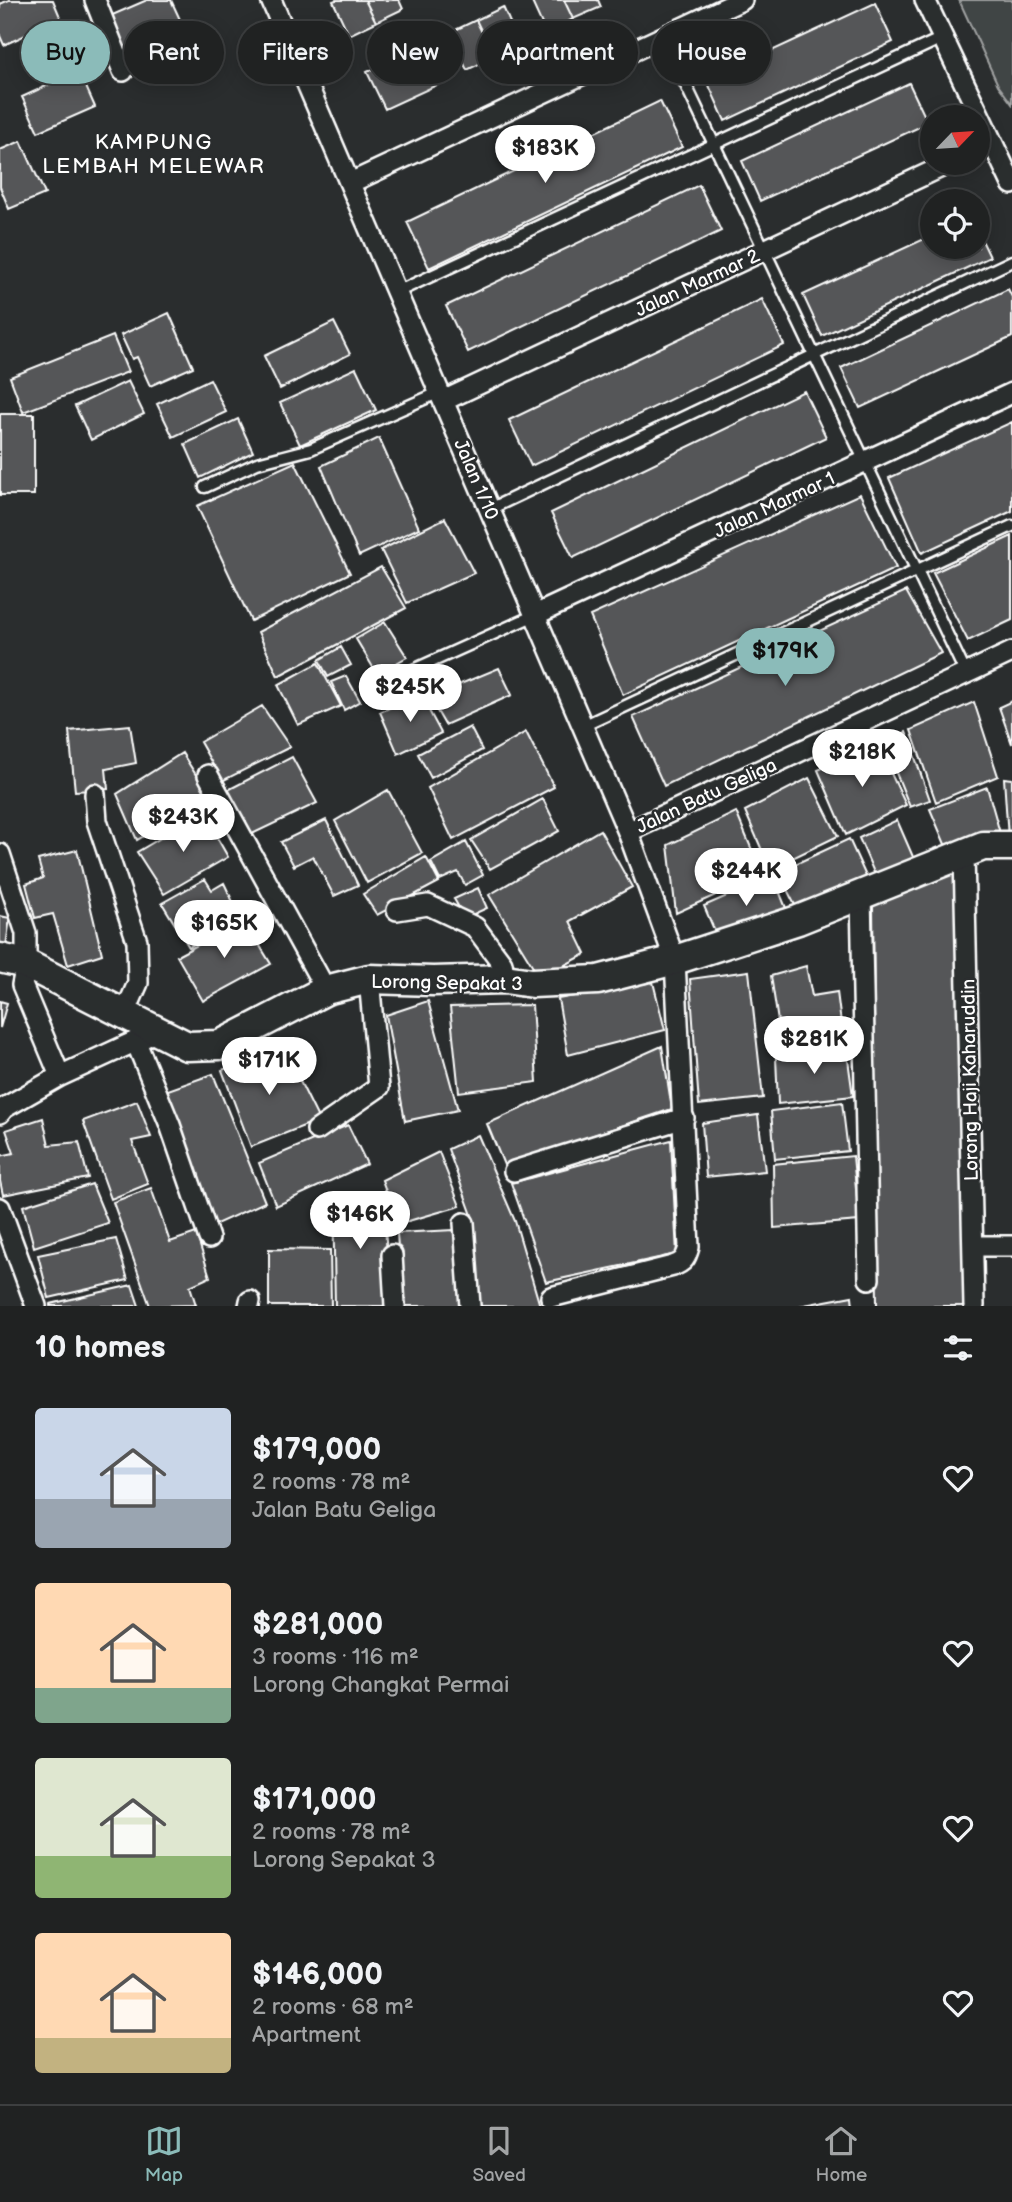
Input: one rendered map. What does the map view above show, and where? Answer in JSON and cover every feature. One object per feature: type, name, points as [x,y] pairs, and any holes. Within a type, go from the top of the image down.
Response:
[{"type":"street","points":[[95,0],[123,71]]},
{"type":"street","name":"Jalan 1/10","points":[[271,0],[628,832],[675,960],[690,1247],[681,1263],[673,1266],[551,1297]]},
{"type":"street","points":[[697,21],[742,0]]},
{"type":"street","points":[[925,0],[969,105]]},
{"type":"street","points":[[350,183],[652,42]]},
{"type":"street","points":[[990,152],[1012,184]]},
{"type":"street","name":"Jalan Marmar 2","points":[[441,396],[765,251],[925,175]]},
{"type":"street","name":"Jalan Marmar 1","points":[[535,615],[1012,393]]},
{"type":"street","name":"Jalan Batu Geliga","points":[[628,832],[1012,652]]},
{"type":"street","points":[[208,775],[326,990]]},
{"type":"street","points":[[96,793],[97,821],[137,941],[138,983],[125,1013]]},
{"type":"street","name":"Lorong Sepakat 3","points":[[13,961],[125,1013],[147,1036],[187,1046],[220,1045],[326,990],[369,979],[433,982],[505,979],[532,983],[598,980],[675,960],[798,920],[984,846],[1012,846]]},
{"type":"street","points":[[0,854],[26,933],[13,961],[60,1076]]},
{"type":"street","name":"Lorong Haji Kaharuddin","points":[[964,854],[974,1306]]},
{"type":"street","points":[[861,895],[869,1279]]},
{"type":"street","points":[[397,910],[428,905],[475,928],[502,963],[505,979]]},
{"type":"street","points":[[317,1130],[379,1087],[369,979]]},
{"type":"street","points":[[1,1109],[60,1076],[147,1036],[170,1125],[209,1238]]},
{"type":"street","points":[[514,1171],[684,1118]]},
{"type":"street","points":[[0,1208],[36,1306]]},
{"type":"street","points":[[464,1223],[470,1306]]},
{"type":"street","points":[[973,1246],[1012,1246]]},
{"type":"street","points":[[392,1255],[395,1306]]},
{"type":"lane","points":[[397,292],[942,38]]},
{"type":"lane","points":[[685,84],[966,674]]},
{"type":"lane","points":[[490,509],[813,353],[1012,261]]},
{"type":"lane","points":[[205,487],[257,463],[311,449],[441,396]]},
{"type":"lane","points":[[583,726],[1012,526]]},
{"type":"lane","points":[[380,685],[535,615]]},
{"type":"shaded area","points":[[959,0],[1012,0],[1012,104],[998,85]]},
{"type":"building","points":[[9,0],[53,0],[61,19],[21,21],[21,37],[4,45],[0,36],[0,4]]},
{"type":"building","points":[[147,0],[171,0],[181,21],[124,21],[124,48],[110,16]]},
{"type":"building","points":[[365,0],[376,21],[367,21],[367,26],[353,33],[353,21],[342,21],[333,1]]},
{"type":"building","points":[[365,0],[399,0],[403,9],[376,21]]},
{"type":"building","points":[[531,0],[564,0],[573,19],[569,21],[541,21]]},
{"type":"building","points":[[564,0],[598,0],[601,7],[573,19]]},
{"type":"building","points":[[875,3],[893,42],[725,121],[708,84],[771,84],[771,51]]},
{"type":"building","points":[[503,7],[509,21],[477,22],[476,20]]},
{"type":"building","points":[[476,20],[477,22],[477,65],[467,70],[463,62],[463,26]]},
{"type":"building","points":[[909,83],[920,106],[920,127],[760,201],[742,161]]},
{"type":"building","points":[[50,84],[85,84],[95,107],[38,132],[22,97]]},
{"type":"building","points":[[373,84],[439,84],[385,109]]},
{"type":"building","points":[[660,101],[682,147],[429,268],[407,222]]},
{"type":"building","points":[[21,141],[45,194],[9,209],[0,187],[0,150]]},
{"type":"building","points":[[699,185],[721,231],[468,352],[446,306]]},
{"type":"building","points":[[920,241],[920,259],[986,259],[822,336],[803,295]]},
{"type":"building","points":[[1008,289],[1012,297],[1012,337],[860,408],[841,368]]},
{"type":"building","points":[[762,299],[784,345],[531,466],[509,420]]},
{"type":"building","points":[[169,313],[193,367],[150,386],[137,357],[132,359],[121,335]]},
{"type":"building","points":[[334,322],[350,354],[280,389],[264,356]]},
{"type":"building","points":[[113,336],[128,372],[23,412],[10,377]]},
{"type":"building","points":[[356,368],[376,410],[300,445],[280,403]]},
{"type":"building","points":[[210,379],[226,412],[173,437],[157,404]]},
{"type":"building","points":[[128,381],[144,414],[91,440],[75,406]]},
{"type":"building","points":[[804,391],[826,437],[573,558],[551,513]]},
{"type":"building","points":[[0,414],[34,414],[34,495],[0,495]]},
{"type":"building","points":[[238,419],[253,452],[200,478],[185,444]]},
{"type":"building","points":[[1012,422],[1012,511],[922,553],[889,478]]},
{"type":"building","points":[[379,438],[419,528],[359,556],[321,466]]},
{"type":"building","points":[[295,462],[350,573],[251,621],[197,506]]},
{"type":"building","points":[[860,494],[896,568],[623,695],[590,616]]},
{"type":"building","points":[[445,518],[474,573],[407,603],[381,550]]},
{"type":"building","points":[[1012,536],[1012,620],[968,641],[933,573]]},
{"type":"building","points":[[381,567],[406,608],[278,676],[258,632]]},
{"type":"building","points":[[906,591],[941,653],[664,786],[633,717]]},
{"type":"building","points":[[385,622],[407,657],[377,674],[356,639]]},
{"type":"building","points":[[341,647],[351,665],[328,677],[319,660]]},
{"type":"building","points":[[318,663],[341,706],[298,725],[278,685]]},
{"type":"building","points":[[499,668],[512,695],[445,725],[429,697]]},
{"type":"building","points":[[346,676],[360,701],[344,710],[331,682]]},
{"type":"building","points":[[420,694],[441,733],[398,754],[380,712]]},
{"type":"building","points":[[1012,701],[1012,744],[999,707]]},
{"type":"building","points":[[974,702],[998,776],[936,802],[911,730]]},
{"type":"building","points":[[262,706],[290,747],[222,781],[200,742]]},
{"type":"building","points":[[130,725],[136,763],[106,769],[108,789],[75,791],[69,731]]},
{"type":"building","points":[[470,727],[482,750],[431,778],[418,754]]},
{"type":"building","points":[[526,732],[554,787],[453,840],[428,788]]},
{"type":"building","points":[[906,732],[930,800],[910,807],[883,741]]},
{"type":"building","points":[[877,744],[906,805],[846,835],[818,770]]},
{"type":"building","points":[[182,753],[210,797],[137,840],[117,794]]},
{"type":"building","points":[[292,757],[317,803],[250,835],[226,791]]},
{"type":"building","points":[[809,778],[838,836],[770,869],[745,811]]},
{"type":"building","points":[[1004,778],[1012,779],[1012,838],[1008,838]]},
{"type":"building","points":[[987,787],[1000,833],[950,856],[930,809]]},
{"type":"building","points":[[388,790],[422,853],[367,883],[335,821]]},
{"type":"building","points":[[543,799],[559,831],[490,869],[471,840]]},
{"type":"building","points":[[736,812],[762,874],[676,913],[668,845]]},
{"type":"building","points":[[203,813],[228,857],[164,894],[137,852]]},
{"type":"building","points":[[326,820],[358,885],[334,896],[313,856],[294,866],[281,842]]},
{"type":"building","points":[[897,820],[917,866],[879,884],[859,838]]},
{"type":"building","points":[[600,830],[632,887],[570,921],[586,954],[540,978],[489,895]]},
{"type":"building","points":[[849,839],[870,885],[799,913],[778,872]]},
{"type":"building","points":[[466,842],[483,875],[465,885],[458,872],[440,880],[431,862]]},
{"type":"building","points":[[77,850],[102,954],[68,965],[53,914],[35,918],[26,884],[43,878],[38,860]]},
{"type":"building","points":[[426,857],[439,882],[377,915],[363,894]]},
{"type":"building","points":[[955,871],[964,1306],[877,1306],[873,905]]},
{"type":"building","points":[[773,876],[788,913],[718,939],[704,906]]},
{"type":"building","points":[[205,879],[212,890],[224,883],[233,902],[219,912],[226,924],[189,947],[162,903]]},
{"type":"building","points":[[478,888],[487,908],[465,918],[454,899]]},
{"type":"building","points":[[0,916],[10,918],[5,953],[0,952]]},
{"type":"building","points":[[244,920],[271,964],[203,1001],[177,956]]},
{"type":"building","points":[[806,966],[812,996],[837,992],[842,1031],[781,1041],[771,976]]},
{"type":"building","points":[[749,971],[763,1098],[699,1105],[690,979]]},
{"type":"building","points":[[653,982],[665,1030],[568,1055],[558,999]]},
{"type":"building","points":[[0,1001],[7,1003],[0,1028]]},
{"type":"building","points":[[428,1001],[458,1110],[405,1121],[386,1015]]},
{"type":"building","points":[[532,1005],[537,1082],[459,1092],[450,1007]]},
{"type":"building","points":[[846,1045],[853,1096],[778,1104],[776,1057]]},
{"type":"building","points":[[662,1046],[672,1109],[504,1165],[487,1124]]},
{"type":"building","points":[[283,1047],[319,1120],[251,1147],[222,1070]]},
{"type":"building","points":[[213,1074],[265,1202],[212,1226],[165,1091]]},
{"type":"building","points":[[137,1101],[151,1137],[132,1141],[148,1184],[111,1199],[83,1121]]},
{"type":"building","points":[[842,1102],[848,1151],[775,1159],[771,1111]]},
{"type":"building","points":[[758,1115],[765,1171],[706,1177],[702,1123]]},
{"type":"building","points":[[43,1118],[49,1145],[79,1142],[88,1178],[3,1195],[0,1156],[14,1153],[6,1130]]},
{"type":"building","points":[[348,1125],[367,1164],[276,1206],[259,1163]]},
{"type":"building","points":[[478,1135],[515,1221],[540,1306],[478,1306],[473,1218],[448,1149]]},
{"type":"building","points":[[671,1140],[677,1254],[546,1282],[511,1183]]},
{"type":"building","points":[[439,1152],[460,1206],[398,1224],[382,1180]]},
{"type":"building","points":[[853,1156],[859,1221],[774,1228],[773,1164]]},
{"type":"building","points":[[92,1184],[108,1223],[34,1247],[23,1206]]},
{"type":"building","points":[[151,1188],[170,1242],[196,1233],[210,1277],[190,1286],[196,1305],[150,1306],[113,1202]]},
{"type":"building","points":[[383,1192],[390,1306],[335,1306],[333,1195]]},
{"type":"building","points":[[454,1230],[460,1306],[402,1306],[397,1233]]},
{"type":"building","points":[[116,1239],[128,1280],[49,1298],[38,1255]]},
{"type":"building","points":[[269,1249],[330,1250],[331,1306],[269,1306]]},
{"type":"building","points":[[132,1285],[139,1306],[50,1306],[50,1304]]},
{"type":"building","points":[[852,1296],[853,1306],[799,1306]]},
{"type":"district","name":"KAMPUNG LEMBAH MELEWAR","points":[[154,154]]}]
